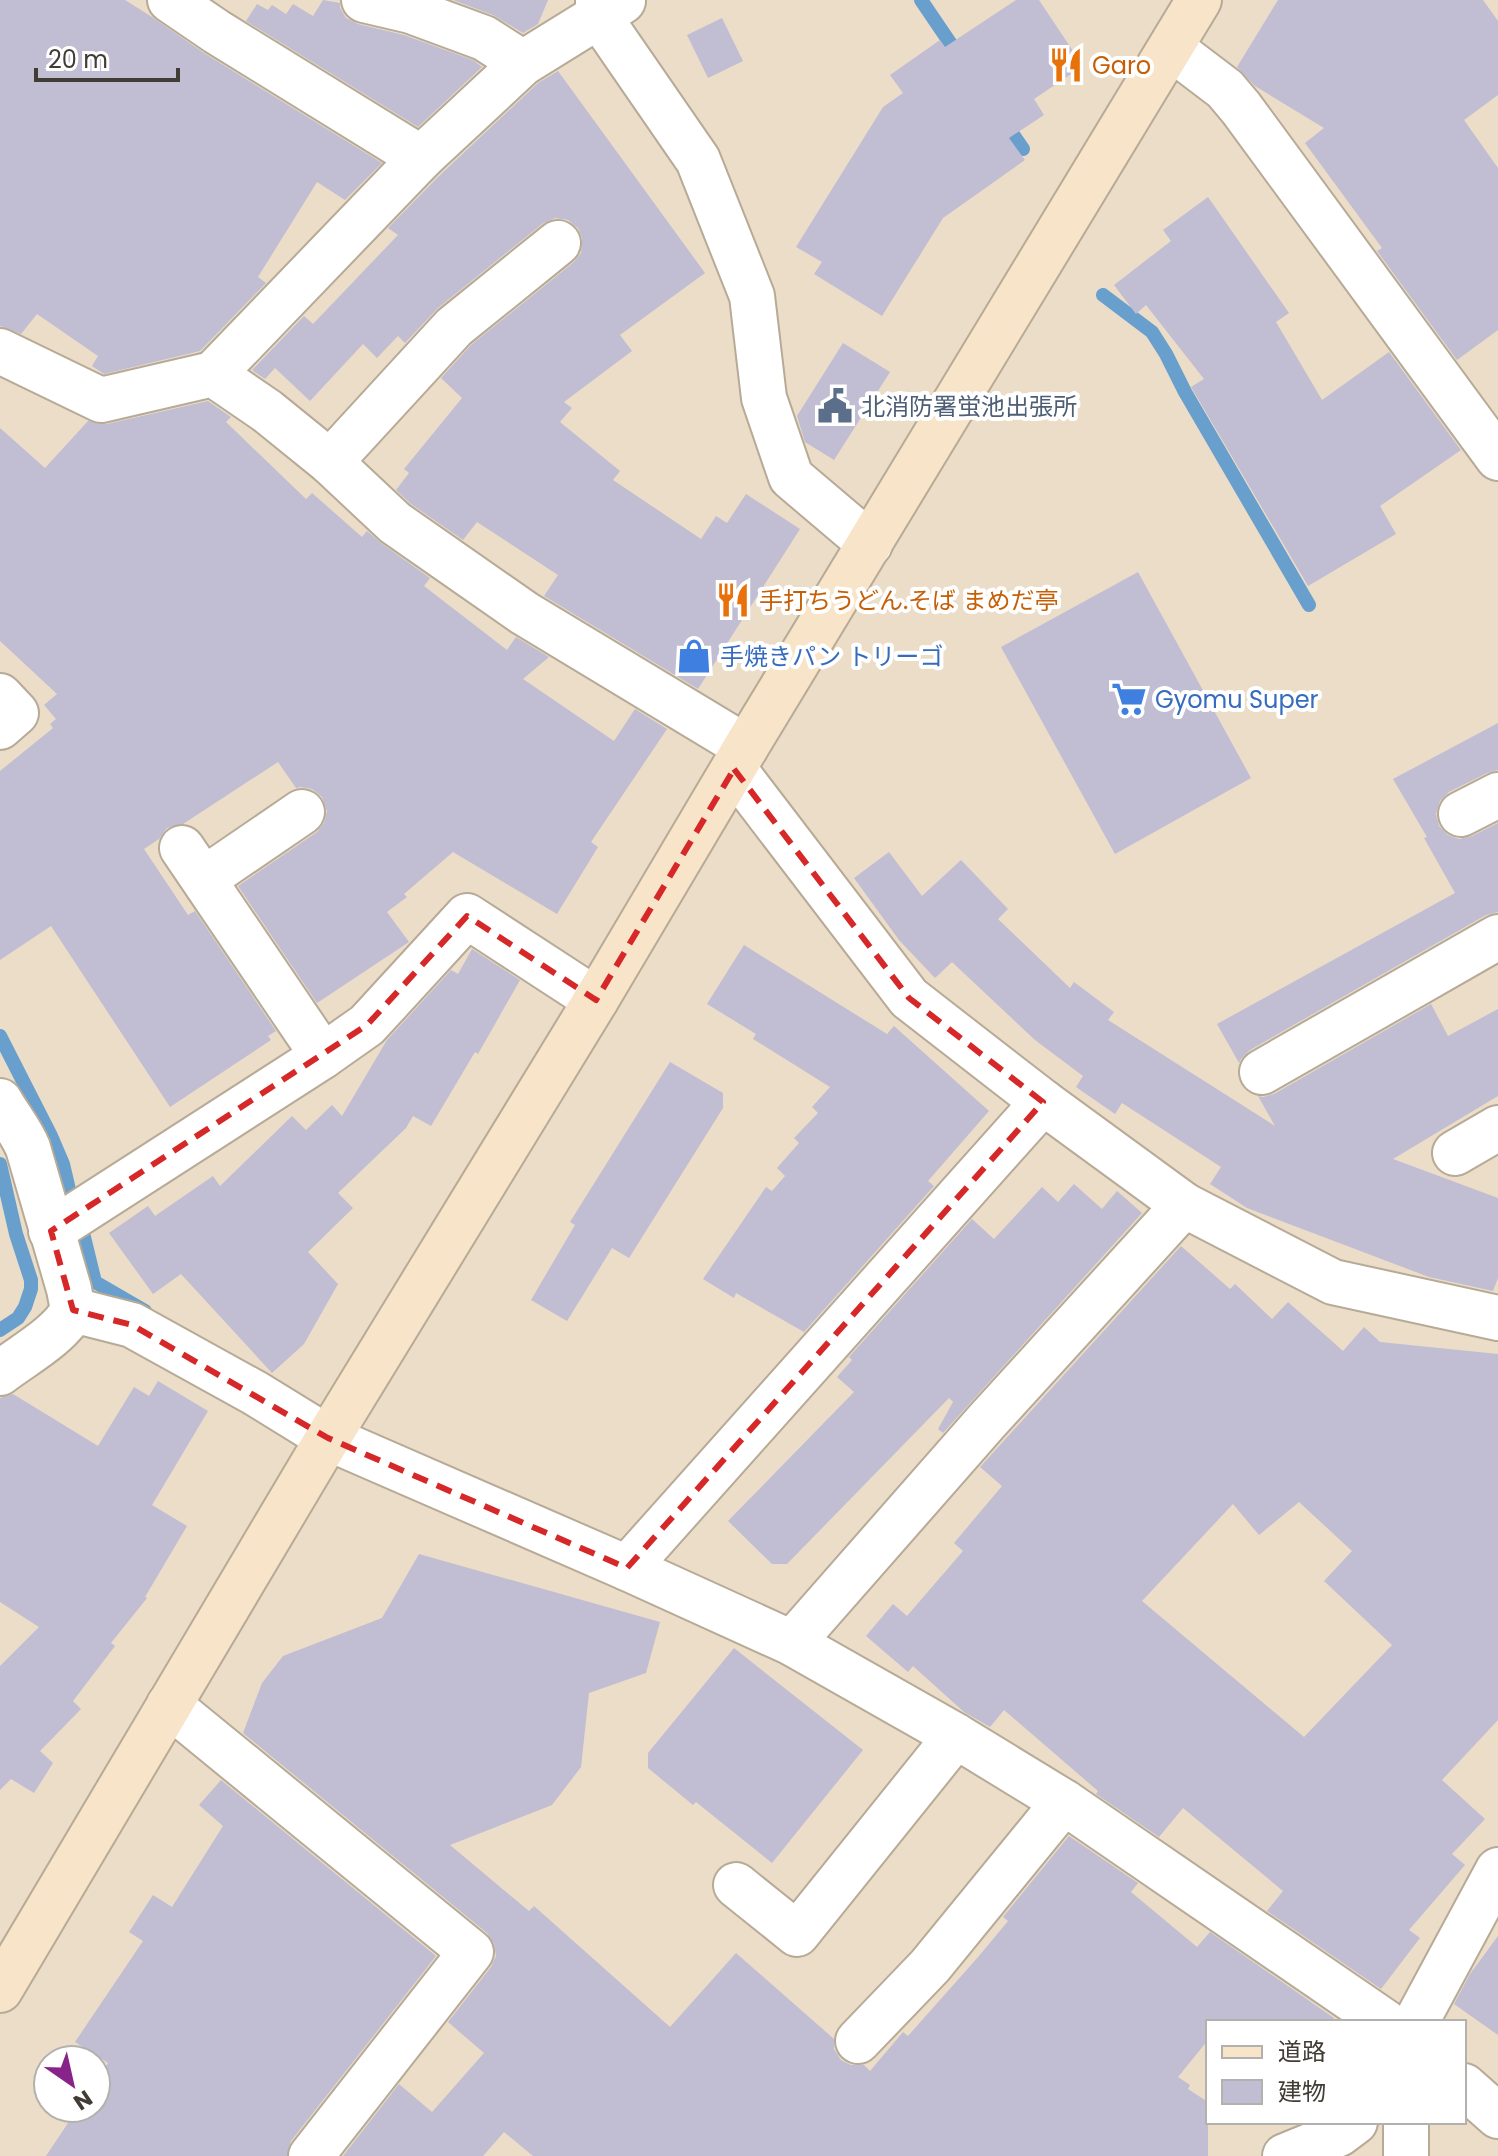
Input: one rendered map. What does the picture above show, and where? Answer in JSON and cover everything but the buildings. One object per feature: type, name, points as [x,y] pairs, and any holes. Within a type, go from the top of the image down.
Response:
[{"type":"street","points":[[170,0],[421,158]]},
{"type":"street","points":[[364,0],[411,11],[484,38],[523,63]]},
{"type":"street","points":[[0,1990],[328,1438],[1199,0]]},
{"type":"street","points":[[5,362],[101,400],[213,374],[421,158],[523,63],[607,5],[698,160],[752,296],[764,398],[791,477],[870,544]]},
{"type":"street","points":[[1171,48],[1225,89],[1498,458]]},
{"type":"street","points":[[330,462],[454,327],[558,243]]},
{"type":"street","points":[[213,374],[267,411],[330,462],[395,523],[740,758],[909,998],[1043,1102],[1184,1205],[1333,1282],[1498,1318]]},
{"type":"street","points":[[0,696],[16,713],[0,727]]},
{"type":"street","points":[[302,812],[193,863],[323,1056]]},
{"type":"street","points":[[51,1231],[367,1025],[467,916],[596,1000]]},
{"type":"street","points":[[1262,1072],[1498,937]]},
{"type":"street","points":[[0,1101],[22,1133],[28,1148],[73,1310],[54,1333],[0,1373]]},
{"type":"street","points":[[627,1568],[1043,1102]]},
{"type":"street","points":[[1455,1153],[1498,1128]]},
{"type":"street","points":[[792,1643],[986,1422],[1184,1205]]},
{"type":"street","points":[[73,1310],[132,1325],[255,1393],[328,1438],[792,1643],[956,1736],[1064,1802],[1382,2020]]},
{"type":"street","points":[[169,1705],[471,1952],[311,2156]]},
{"type":"street","points":[[736,1885],[797,1934],[956,1736]]},
{"type":"street","points":[[858,2041],[930,1966],[1064,1802]]},
{"type":"street","points":[[1417,2020],[1498,1870]]},
{"type":"street","points":[[1466,2088],[1498,2116]]},
{"type":"street","points":[[1285,2156],[1339,2134],[1352,2124]]},
{"type":"street","points":[[1406,2124],[1406,2156]]},
{"type":"highlighted area","points":[[734,769],[909,998],[1043,1102],[627,1568],[328,1438],[132,1325],[73,1310],[51,1231],[367,1025],[467,916],[596,1000]]},
{"type":"waterway","points":[[921,0],[959,56]]},
{"type":"waterway","points":[[1003,120],[1023,149]]},
{"type":"waterway","points":[[1103,295],[1152,332],[1309,605]]},
{"type":"waterway","points":[[0,1036],[51,1136],[63,1164],[71,1198]]},
{"type":"waterway","points":[[0,1164],[16,1234],[31,1280],[25,1307],[18,1318],[0,1330]]},
{"type":"waterway","points":[[83,1233],[95,1282],[145,1311]]},
{"type":"place","name":"Garo","points":[[1066,65]]},
{"type":"place","name":"北消防署蛍池出張所","points":[[835,406]]},
{"type":"place","name":"手打ちうどん.そば まめだ亭","points":[[733,600]]},
{"type":"place","name":"手焼きパン トリーゴ","points":[[694,656]]},
{"type":"place","name":"Gyomu Super","points":[[1129,699]]}]
